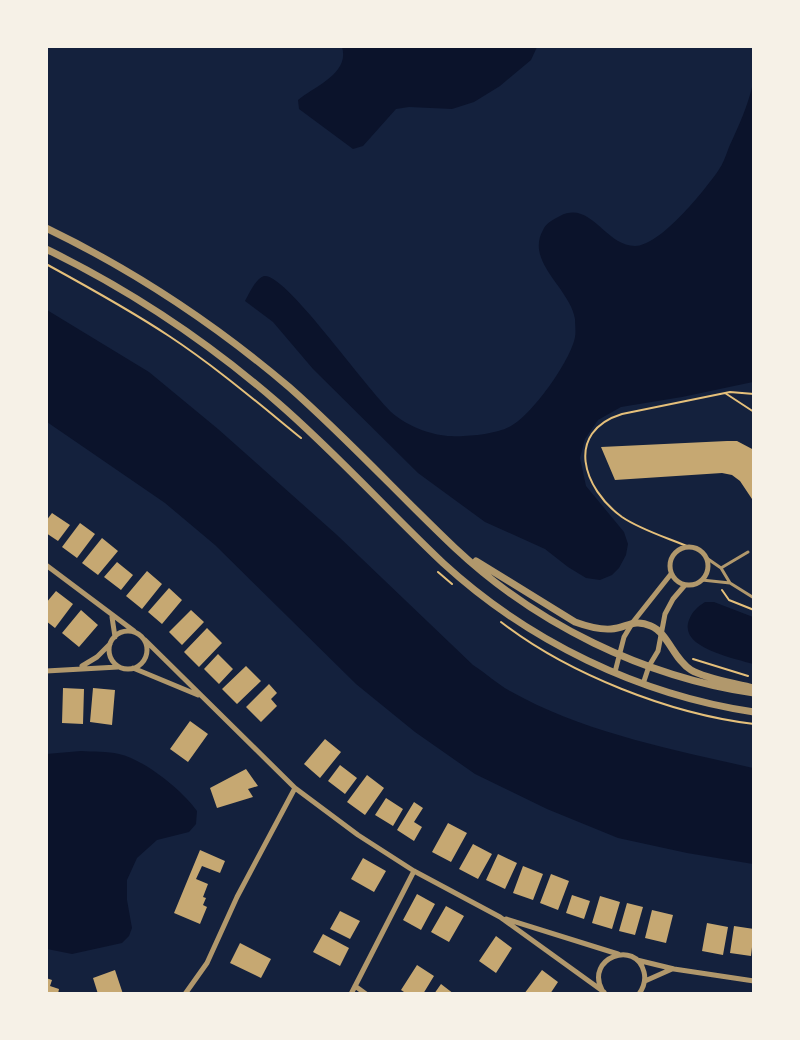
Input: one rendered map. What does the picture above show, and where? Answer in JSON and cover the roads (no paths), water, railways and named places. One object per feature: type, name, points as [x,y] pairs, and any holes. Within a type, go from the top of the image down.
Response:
[{"type":"street","points":[[46,228],[174,301],[251,357],[322,418],[456,549],[489,577],[528,605],[587,640],[649,666],[685,678],[753,693]]},
{"type":"street","points":[[46,249],[164,316],[249,379],[309,431],[444,563],[477,591],[518,620],[579,657],[643,684],[690,699],[753,712]]},
{"type":"street","points":[[615,672],[624,637],[671,574],[672,559],[676,553],[689,547],[696,549],[708,560],[706,574],[696,584],[685,585],[671,574]]},
{"type":"street","points":[[456,549],[574,622],[609,630],[625,627],[633,622],[654,627],[690,670],[753,688]]},
{"type":"street","points":[[46,565],[145,640],[295,788],[358,835],[414,871],[500,917],[604,993]]},
{"type":"street","points":[[643,684],[649,666],[658,651],[665,614],[673,599],[685,585]]},
{"type":"street","points":[[112,617],[113,640],[110,653],[119,667]]},
{"type":"street","points":[[81,668],[97,657],[124,631],[134,632]]},
{"type":"street","points":[[133,668],[143,662],[146,657],[145,640]]},
{"type":"street","points":[[46,671],[133,668],[202,697]]},
{"type":"street","points":[[185,993],[207,963],[237,897],[295,788]]},
{"type":"street","points":[[351,993],[414,871]]},
{"type":"street","points":[[500,917],[618,954],[625,954],[637,960],[674,969],[753,981]]},
{"type":"street","points":[[604,993],[598,977],[600,969],[604,962],[618,954]]},
{"type":"street","points":[[637,960],[645,973],[645,981],[640,993]]},
{"type":"street","points":[[645,981],[674,969]]},
{"type":"street","points":[[356,986],[366,993]]},
{"type":"lane","points":[[721,568],[748,552]]},
{"type":"lane","points":[[708,560],[721,568],[730,583]]},
{"type":"lane","points":[[702,580],[730,583],[753,598]]},
{"type":"water","points":[[342,46],[537,47],[531,60],[500,86],[474,102],[452,109],[409,107],[396,109],[363,146],[353,149],[299,109],[298,100],[336,72],[343,56]]},
{"type":"water","points":[[753,83],[753,382],[621,407],[598,420],[585,439],[580,458],[586,486],[624,532],[628,544],[626,555],[612,575],[600,580],[586,578],[545,549],[485,522],[418,473],[313,369],[273,322],[245,301],[261,277],[275,280],[309,314],[384,404],[408,424],[444,436],[497,432],[509,427],[528,412],[549,387],[566,359],[575,337],[575,319],[571,308],[550,275],[540,253],[539,242],[544,228],[555,218],[571,213],[589,218],[624,244],[635,246],[645,244],[657,237],[692,204],[720,168],[749,100]]},
{"type":"water","points":[[47,310],[149,372],[218,429],[337,535],[473,665],[505,688],[539,706],[598,729],[753,768],[753,864],[618,838],[547,809],[475,774],[415,732],[356,684],[215,545],[165,503],[47,422]]},
{"type":"water","points":[[705,602],[714,602],[753,617],[753,664],[710,650],[692,638],[688,630],[689,620],[695,610]]},
{"type":"water","points":[[81,751],[114,753],[140,762],[173,785],[197,811],[196,824],[189,832],[157,840],[137,858],[127,880],[127,900],[132,928],[129,936],[122,943],[72,954],[47,949],[46,754]]}]
